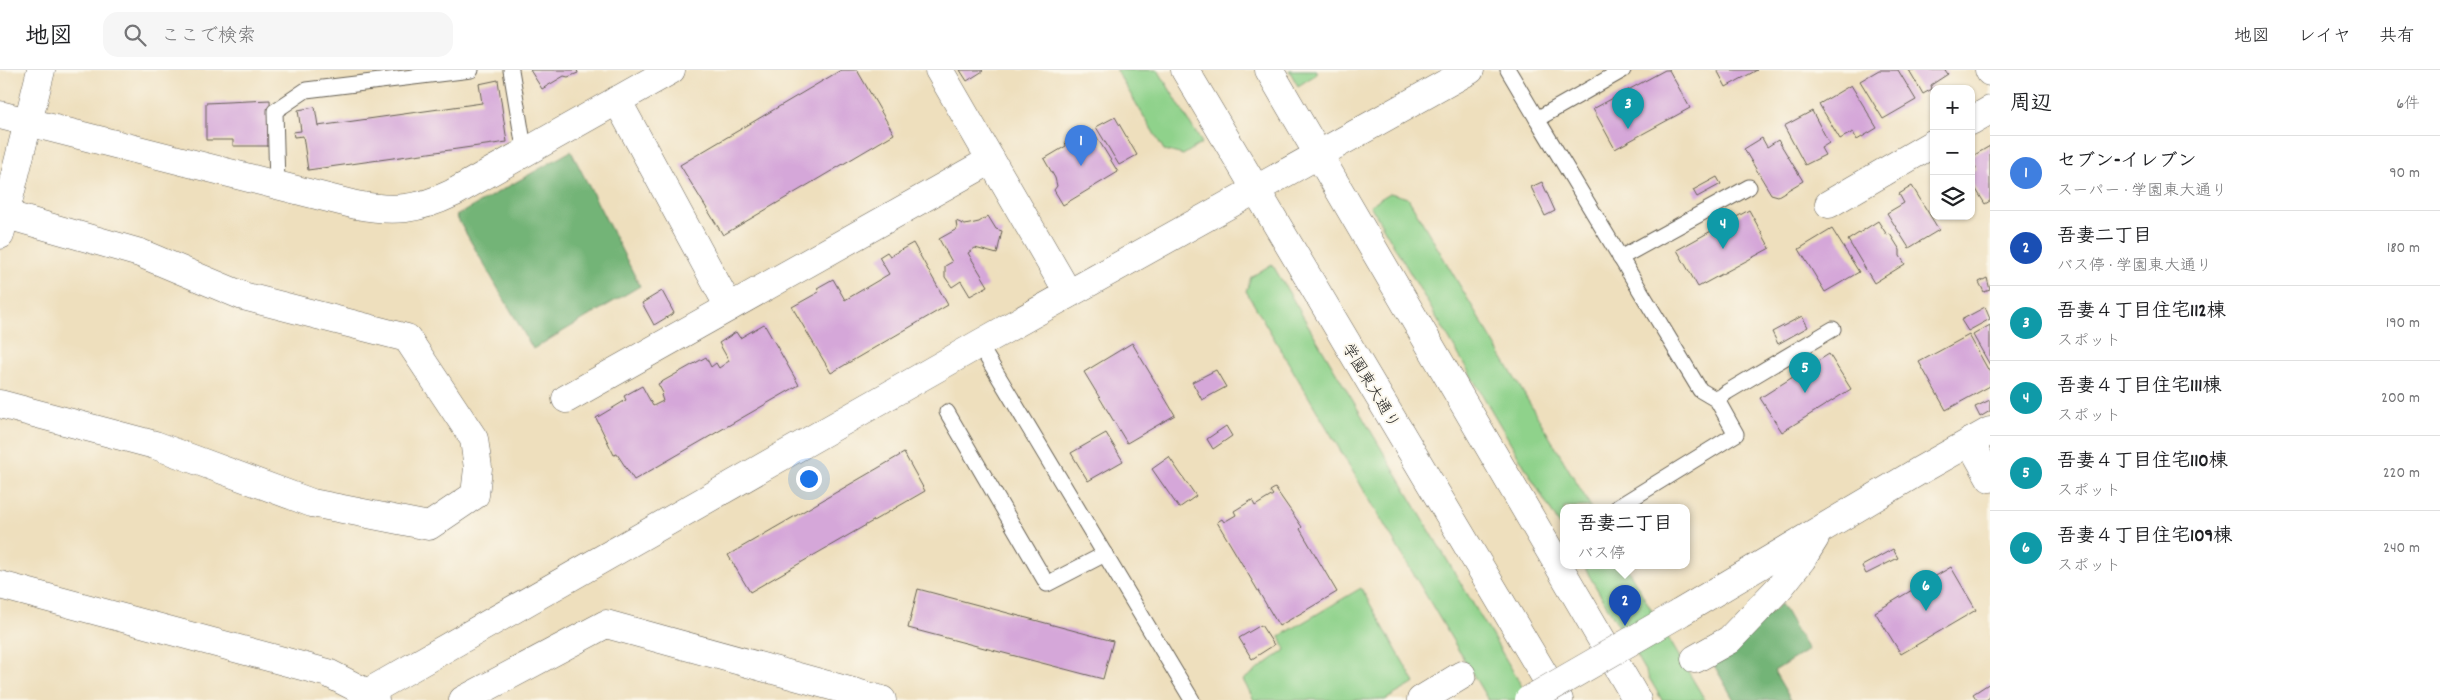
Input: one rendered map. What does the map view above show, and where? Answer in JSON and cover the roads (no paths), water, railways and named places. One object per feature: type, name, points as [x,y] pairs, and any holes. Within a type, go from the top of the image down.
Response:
[{"type":"street","points":[[0,404],[155,445],[312,503],[429,526],[475,495],[478,468],[474,439],[407,338],[242,296],[140,253],[2,221],[41,70]]},
{"type":"street","points":[[939,70],[1068,294]]},
{"type":"street","name":"学園東大通り","points":[[1185,70],[1559,700]]},
{"type":"street","points":[[1268,70],[1560,568]]},
{"type":"street","points":[[0,585],[328,672],[371,696],[979,344],[1255,188],[1470,70]]},
{"type":"street","points":[[0,115],[356,205],[379,209],[406,209],[431,204],[524,154],[665,71]]},
{"type":"street","points":[[617,100],[729,307]]},
{"type":"street","points":[[1975,119],[1990,110]]},
{"type":"street","points":[[1829,204],[1930,145]]},
{"type":"street","points":[[566,399],[991,160]]},
{"type":"street","points":[[1529,700],[1980,437],[1990,478]]},
{"type":"street","points":[[1695,659],[1729,640],[1780,587],[1802,559],[1818,532]]},
{"type":"street","points":[[1561,569],[1637,700]]},
{"type":"street","points":[[463,700],[606,624],[882,700]]},
{"type":"street","points":[[1421,700],[1462,675]]},
{"type":"lane","points":[[277,184],[275,111],[306,90],[471,70]]},
{"type":"lane","points":[[511,70],[524,154]]},
{"type":"lane","points":[[1508,70],[1700,390],[1717,400],[1736,434],[1623,504]]},
{"type":"lane","points":[[1537,119],[1623,70]]},
{"type":"lane","points":[[1620,258],[1749,187]]},
{"type":"lane","points":[[1717,400],[1727,392],[1833,329]]},
{"type":"lane","points":[[979,344],[1192,700]]},
{"type":"lane","points":[[948,412],[1047,584],[1105,554]]},
{"type":"place","name":"吾妻４丁目住宅112棟","points":[[1628,129]]},
{"type":"place","name":"セブン-イレブン","points":[[1081,166]]},
{"type":"place","name":"吾妻４丁目住宅111棟","points":[[1723,249]]},
{"type":"place","name":"吾妻４丁目住宅110棟","points":[[1805,393]]},
{"type":"place","name":"吾妻４丁目住宅109棟","points":[[1926,611]]},
{"type":"place","name":"吾妻二丁目","points":[[1625,626]]}]
